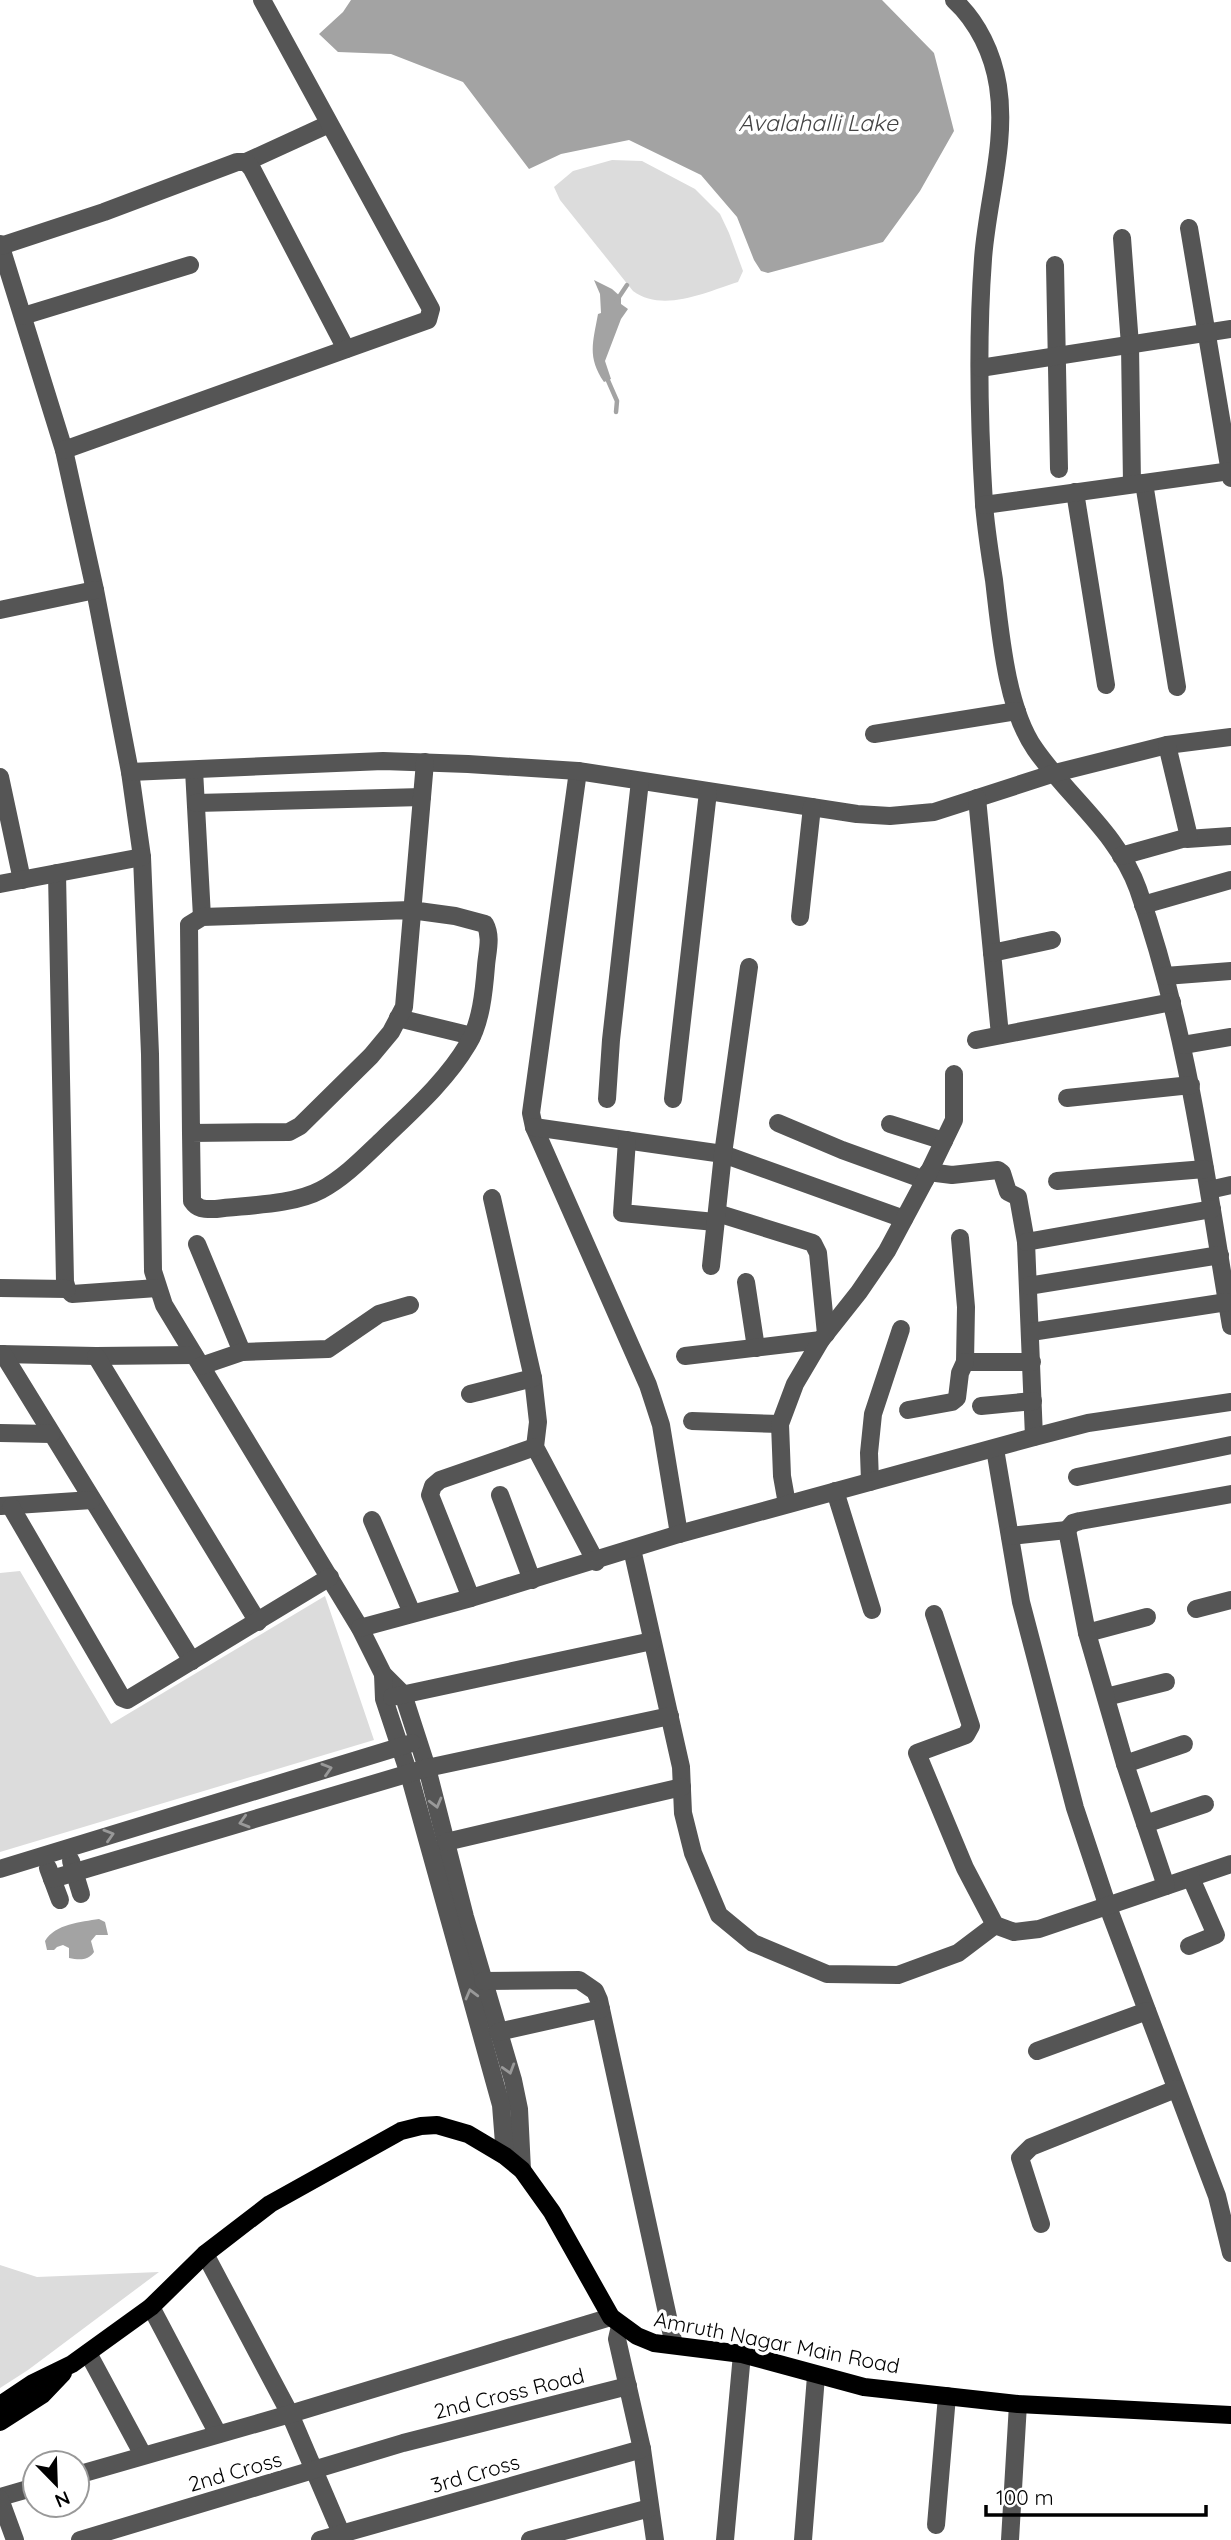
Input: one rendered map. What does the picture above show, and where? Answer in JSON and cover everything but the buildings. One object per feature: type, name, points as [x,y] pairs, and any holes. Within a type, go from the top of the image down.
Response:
[{"type":"main road","points":[[0,2405],[33,2383],[72,2364],[151,2307],[205,2254],[270,2204],[401,2131],[421,2126],[437,2125],[468,2134],[522,2170],[552,2212],[615,2322]]},
{"type":"main road","name":"Amruth Nagar Main Road","points":[[615,2322],[654,2343],[742,2354],[864,2387],[1018,2404],[1231,2415]]},
{"type":"main road","points":[[0,2421],[42,2395],[72,2364]]},
{"type":"street","points":[[64,450],[428,320],[431,309],[262,0]]},
{"type":"street","points":[[954,0],[980,33],[999,87],[1000,128],[982,261],[979,368],[984,505],[1000,630],[1017,711],[1034,748],[1096,820],[1121,856],[1143,905],[1183,1045],[1220,1255],[1227,1273],[1227,1302],[1231,1326]]},
{"type":"street","points":[[329,124],[246,162],[237,162],[104,212],[0,245],[64,450],[95,590],[130,772],[142,857],[150,1054],[153,1271],[157,1288],[164,1305],[360,1628],[383,1674],[403,1694],[427,1768],[519,2109],[522,2170]]},
{"type":"street","points":[[246,162],[346,349]]},
{"type":"street","points":[[984,505],[1231,473],[1205,334],[1189,228]]},
{"type":"street","points":[[1122,238],[1138,483],[1177,687]]},
{"type":"street","points":[[23,316],[190,265]]},
{"type":"street","points":[[1055,265],[1059,469]]},
{"type":"street","points":[[979,368],[1231,329]]},
{"type":"street","points":[[1074,492],[1106,685]]},
{"type":"street","points":[[0,610],[95,590]]},
{"type":"street","points":[[874,734],[1017,711]]},
{"type":"street","points":[[130,772],[383,761],[425,762],[578,772],[890,816],[934,812],[1055,773],[1167,746],[1231,737]]},
{"type":"street","points":[[1167,746],[1189,835],[1187,839]]},
{"type":"street","points":[[191,1133],[289,1132],[300,1126],[371,1056],[391,1032],[404,1007],[425,762]]},
{"type":"street","points":[[194,770],[202,917]]},
{"type":"street","points":[[578,772],[531,1099],[534,1127],[649,1385],[661,1425],[679,1534]]},
{"type":"street","points":[[0,777],[22,880]]},
{"type":"street","points":[[607,1099],[611,1040],[640,781]]},
{"type":"street","points":[[673,1099],[708,792]]},
{"type":"street","points":[[196,803],[422,797]]},
{"type":"street","points":[[977,798],[1000,1035]]},
{"type":"street","points":[[800,916],[812,807]]},
{"type":"street","points":[[1121,856],[1187,839],[1231,836]]},
{"type":"street","points":[[0,884],[142,857]]},
{"type":"street","points":[[57,873],[67,1289]]},
{"type":"street","points":[[1143,905],[1231,880]]},
{"type":"street","points":[[411,910],[475,920],[485,924],[488,929],[484,984],[469,1043],[428,1097],[344,1175],[307,1197],[216,1209],[202,1209],[192,1201],[190,925],[202,917],[411,910]]},
{"type":"street","points":[[992,953],[1052,940]]},
{"type":"street","points":[[711,1266],[723,1154],[749,967]]},
{"type":"street","points":[[1165,976],[1231,971]]},
{"type":"street","points":[[976,1040],[1172,1002]]},
{"type":"street","points":[[398,1018],[472,1036]]},
{"type":"street","points":[[1183,1045],[1231,1037]]},
{"type":"street","points":[[787,1504],[782,1476],[780,1424],[795,1384],[823,1337],[887,1251],[927,1176],[954,1120],[954,1074]]},
{"type":"street","points":[[1067,1098],[1191,1085]]},
{"type":"street","points":[[778,1123],[842,1150],[927,1176],[998,1170],[1002,1173],[1008,1192],[1018,1197],[1026,1242],[1034,1437]]},
{"type":"street","points":[[890,1124],[943,1141]]},
{"type":"street","points":[[534,1127],[723,1154],[904,1219]]},
{"type":"street","points":[[627,1140],[622,1213],[716,1217],[813,1243],[818,1253],[823,1337]]},
{"type":"street","points":[[1057,1181],[1205,1168]]},
{"type":"street","points":[[1209,1190],[1231,1185]]},
{"type":"street","points":[[492,1198],[533,1378],[538,1422],[535,1447],[596,1562]]},
{"type":"street","points":[[1026,1242],[1212,1209]]},
{"type":"street","points":[[908,1410],[952,1402],[957,1398],[960,1373],[965,1363],[965,1307],[960,1238]]},
{"type":"street","points":[[197,1244],[242,1352]]},
{"type":"street","points":[[1028,1286],[1220,1255]]},
{"type":"street","points":[[746,1282],[756,1348]]},
{"type":"street","points":[[0,1288],[67,1289],[72,1293],[157,1288]]},
{"type":"street","points":[[1031,1332],[1227,1302]]},
{"type":"street","points":[[1,1354],[198,1360],[242,1352],[328,1349],[379,1314],[410,1306]]},
{"type":"street","points":[[870,1482],[869,1453],[873,1414],[901,1329]]},
{"type":"street","points":[[685,1356],[823,1337]]},
{"type":"street","points":[[1,1354],[192,1661]]},
{"type":"street","points":[[96,1356],[257,1622]]},
{"type":"street","points":[[965,1363],[1032,1362]]},
{"type":"street","points":[[470,1394],[533,1378]]},
{"type":"street","points":[[981,1406],[1033,1401]]},
{"type":"street","points":[[360,1628],[596,1562],[679,1534],[1034,1437],[1088,1423],[1231,1402]]},
{"type":"street","points":[[692,1420],[780,1424]]},
{"type":"street","points":[[0,1433],[51,1433]]},
{"type":"street","points":[[1077,1477],[1231,1445]]},
{"type":"street","points":[[471,1598],[430,1495],[433,1486],[440,1480],[535,1447]]},
{"type":"street","points":[[995,1448],[1021,1602],[1075,1808],[1108,1907],[1217,2196],[1231,2253]]},
{"type":"street","points":[[835,1491],[872,1610]]},
{"type":"street","points":[[1010,1536],[1067,1530],[1073,1523],[1080,1521],[1231,1494]]},
{"type":"street","points":[[500,1495],[532,1580]]},
{"type":"street","points":[[92,1500],[5,1507],[122,1698],[131,1699],[330,1577]]},
{"type":"street","points":[[372,1520],[412,1613]]},
{"type":"street","points":[[1067,1530],[1087,1633],[1125,1764],[1167,1886]]},
{"type":"street","points":[[632,1549],[681,1767],[684,1813],[693,1853],[719,1914],[753,1943],[827,1974],[898,1975],[958,1953],[995,1925]]},
{"type":"street","points":[[1196,1609],[1231,1600]]},
{"type":"street","points":[[934,1614],[971,1726],[966,1735],[917,1753],[965,1868],[995,1925],[1014,1932],[1039,1929],[1231,1864]]},
{"type":"street","points":[[1087,1633],[1147,1617]]},
{"type":"street","points":[[384,1699],[652,1641]]},
{"type":"street","points":[[383,1674],[384,1699],[409,1774],[501,2105],[505,2157]]},
{"type":"street","points":[[1106,1697],[1166,1682]]},
{"type":"street","points":[[52,1879],[427,1768],[670,1716]]},
{"type":"street","points":[[0,1869],[418,1741]]},
{"type":"street","points":[[1125,1764],[1184,1744]]},
{"type":"street","points":[[446,1842],[682,1787]]},
{"type":"street","points":[[1145,1824],[1205,1804]]},
{"type":"street","points":[[67,1848],[81,1894]]},
{"type":"street","points":[[44,1855],[60,1900]]},
{"type":"street","points":[[1189,1946],[1216,1934],[1191,1878]]},
{"type":"street","points":[[483,1981],[579,1980],[595,1991],[674,2346]]},
{"type":"street","points":[[498,2032],[601,2009]]},
{"type":"street","points":[[1037,2051],[1147,2011]]},
{"type":"street","points":[[1041,2224],[1020,2158],[1031,2147],[1176,2089]]},
{"type":"street","points":[[205,2254],[290,2414],[343,2537]]},
{"type":"street","points":[[151,2307],[218,2434]]},
{"type":"street","points":[[91,2471],[615,2322],[642,2449],[656,2540]]},
{"type":"street","points":[[88,2353],[143,2455]]},
{"type":"street","points":[[725,2540],[742,2354]]},
{"type":"street","points":[[803,2540],[816,2375]]},
{"type":"street","name":"2nd Cross Road","points":[[403,2444],[628,2386]]},
{"type":"street","points":[[936,2525],[947,2396]]},
{"type":"street","points":[[1010,2540],[1018,2404]]},
{"type":"street","name":"2nd Cross","points":[[80,2540],[403,2444]]},
{"type":"street","name":"3rd Cross","points":[[320,2540],[343,2537],[642,2449]]},
{"type":"street","points":[[15,2540],[0,2498],[21,2491]]},
{"type":"street","points":[[530,2540],[650,2508]]},
{"type":"shaded area","points":[[612,160],[642,161],[695,189],[720,214],[729,233],[743,271],[738,282],[699,295],[671,300],[645,297],[633,291],[560,200],[554,187],[573,171]]},
{"type":"shaded area","points":[[20,1571],[111,1724],[325,1596],[374,1740],[0,1852],[0,1573]]},
{"type":"shaded area","points":[[0,2265],[37,2277],[159,2272],[0,2388]]},
{"type":"water","name":"Avalahalli Lake","points":[[351,0],[882,0],[934,53],[954,131],[920,191],[883,242],[768,273],[761,271],[754,260],[737,217],[701,175],[629,140],[561,154],[529,169],[463,82],[391,54],[338,52],[319,34],[343,12]]},
{"type":"water","points":[[594,280],[612,289],[621,297],[621,304],[628,309],[621,319],[605,361],[611,379],[604,382],[593,357],[594,333],[598,314],[601,313],[600,294]]},
{"type":"water","points":[[99,1919],[105,1922],[108,1935],[96,1935],[91,1941],[94,1952],[89,1957],[69,1958],[69,1948],[63,1945],[47,1950],[45,1941],[55,1931],[69,1925]]},
{"type":"waterway","points":[[617,300],[627,285]]},
{"type":"waterway","points":[[606,376],[617,401],[616,412]]}]
